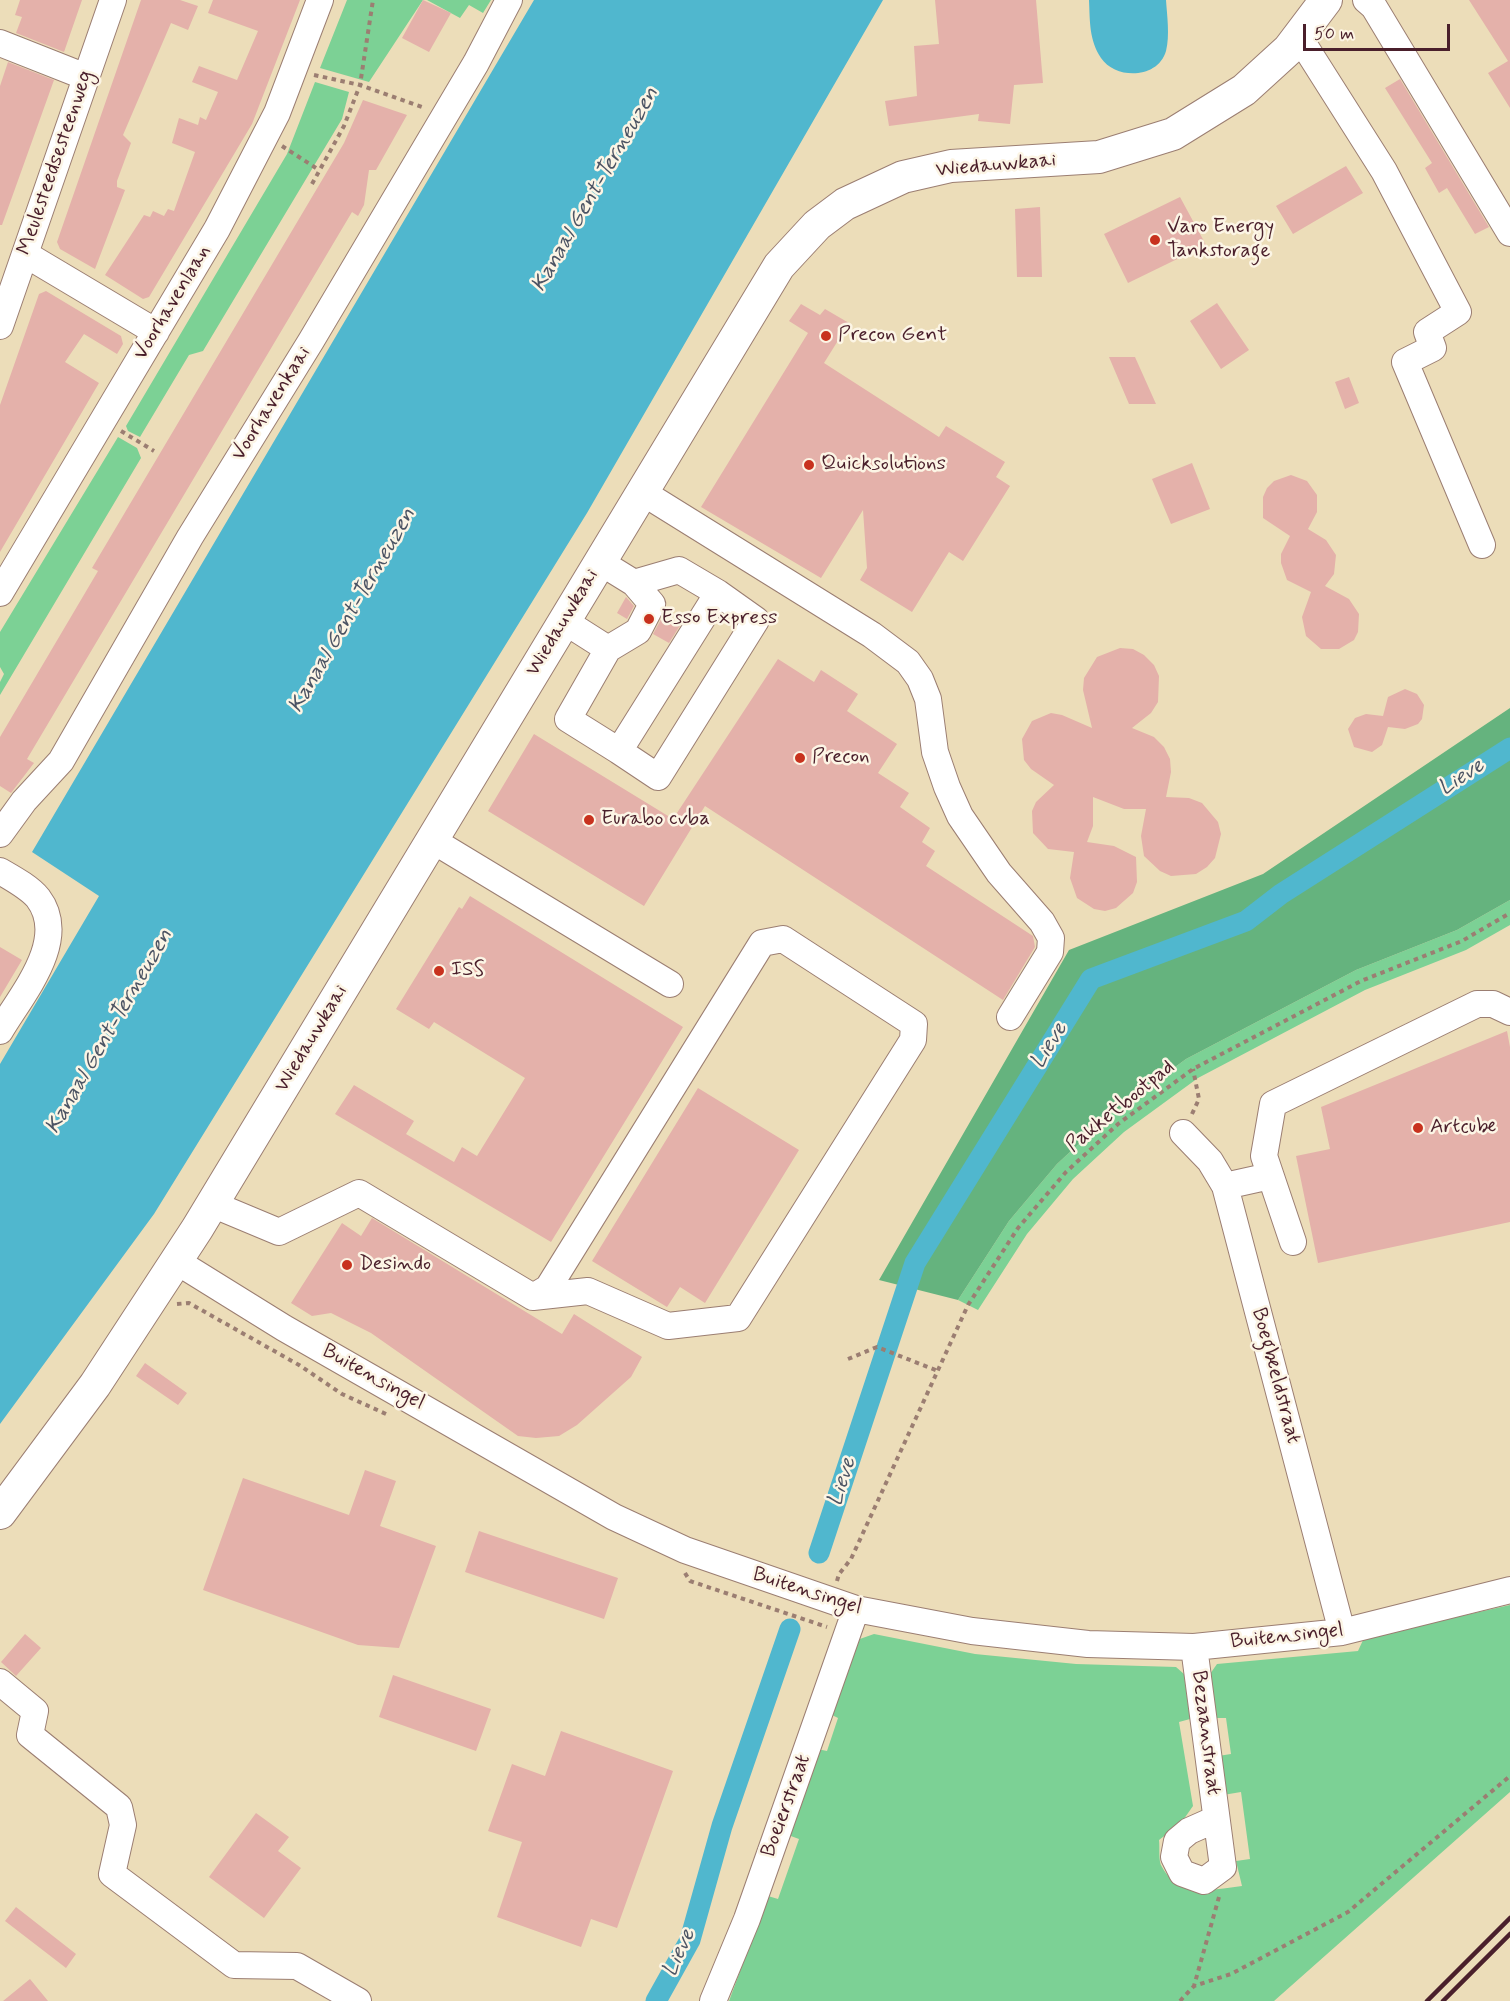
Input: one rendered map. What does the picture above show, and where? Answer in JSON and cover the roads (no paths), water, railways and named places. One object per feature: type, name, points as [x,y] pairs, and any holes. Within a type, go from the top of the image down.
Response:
[{"type":"main road","name":"Wiedauwkaai","points":[[0,1512],[95,1385],[212,1204],[779,266],[817,225],[845,204],[903,177],[951,166],[1099,157],[1173,134],[1244,90],[1289,49],[1326,0]]},
{"type":"street","name":"Meulesteedsesteenweg","points":[[0,326],[113,0]]},
{"type":"street","name":"Voorhavenlaan","points":[[0,593],[217,229],[265,136],[320,0]]},
{"type":"street","name":"Voorhavenkaai","points":[[0,834],[24,801],[61,761],[190,537],[312,341],[443,115],[477,63],[509,0]]},
{"type":"street","points":[[1366,0],[1374,7],[1510,233]]},
{"type":"street","points":[[1299,37],[1384,171],[1458,312],[1427,332],[1433,348],[1405,362],[1482,545]]},
{"type":"street","points":[[0,43],[86,77]]},
{"type":"street","points":[[25,254],[156,332]]},
{"type":"street","points":[[642,492],[872,635],[908,662],[920,679],[928,699],[935,752],[960,816],[999,873],[1042,922],[1051,938],[1050,952],[1010,1017]]},
{"type":"street","points":[[600,562],[634,583],[652,604],[638,631],[608,649],[568,719],[658,777],[756,620],[680,570],[634,583]]},
{"type":"street","points":[[619,751],[718,593]]},
{"type":"street","points":[[564,621],[608,649]]},
{"type":"street","points":[[432,840],[670,984]]},
{"type":"street","points":[[0,871],[37,896],[48,916],[49,939],[41,961],[0,1031]]},
{"type":"street","points":[[212,1204],[279,1232],[359,1193],[533,1298],[588,1291],[668,1326],[738,1318],[913,1040],[914,1024],[783,939],[762,943],[548,1288],[533,1298]]},
{"type":"street","points":[[1293,1242],[1264,1156],[1273,1104],[1477,1004],[1493,1004],[1510,1012]]},
{"type":"street","name":"Boegbeeldstraat","points":[[1183,1134],[1210,1161],[1225,1186],[1342,1632]]},
{"type":"street","points":[[1225,1186],[1270,1176]]},
{"type":"street","name":"Buitensingel","points":[[176,1261],[284,1328],[614,1517],[685,1550],[834,1603],[972,1631],[1088,1644],[1194,1647],[1342,1632],[1510,1590]]},
{"type":"street","name":"Boeierstraat","points":[[713,2001],[747,1919],[834,1603]]},
{"type":"street","name":"Bezaanstraat","points":[[1194,1647],[1223,1867],[1204,1881],[1182,1874],[1174,1857],[1177,1841],[1189,1831],[1216,1819]]},
{"type":"street","points":[[0,1682],[35,1711],[30,1736],[118,1807],[123,1825],[112,1874],[234,1965],[297,1966],[358,2001]]},
{"type":"water","name":"Kanaal Gent-Terneuzen","points":[[534,0],[883,0],[587,513],[154,1214],[0,1424],[0,1064],[99,896],[32,852]]},
{"type":"water","points":[[1089,0],[1166,0],[1168,39],[1162,60],[1155,67],[1136,73],[1126,73],[1108,65],[1101,58],[1094,44]]},
{"type":"waterway","name":"Lieve","points":[[819,1553],[915,1263],[1091,979],[1246,921],[1281,894],[1510,748]]},
{"type":"waterway","name":"Lieve","points":[[656,2001],[690,1940],[722,1826],[790,1629]]},
{"type":"railway","points":[[1427,2001],[1510,1918]]},
{"type":"railway","points":[[1443,2001],[1510,1934]]},
{"type":"place","name":"Varo Energy Tankstorage","points":[[1155,240]]},
{"type":"place","name":"Precon Gent","points":[[826,336]]},
{"type":"place","name":"Quicksolutions","points":[[809,465]]},
{"type":"place","name":"Esso Express","points":[[649,619]]},
{"type":"place","name":"Precon","points":[[800,758]]},
{"type":"place","name":"Eurabo cvba","points":[[589,820]]},
{"type":"place","name":"ISS","points":[[439,971]]},
{"type":"place","name":"Artcube","points":[[1418,1128]]},
{"type":"place","name":"Desindo","points":[[347,1265]]}]
